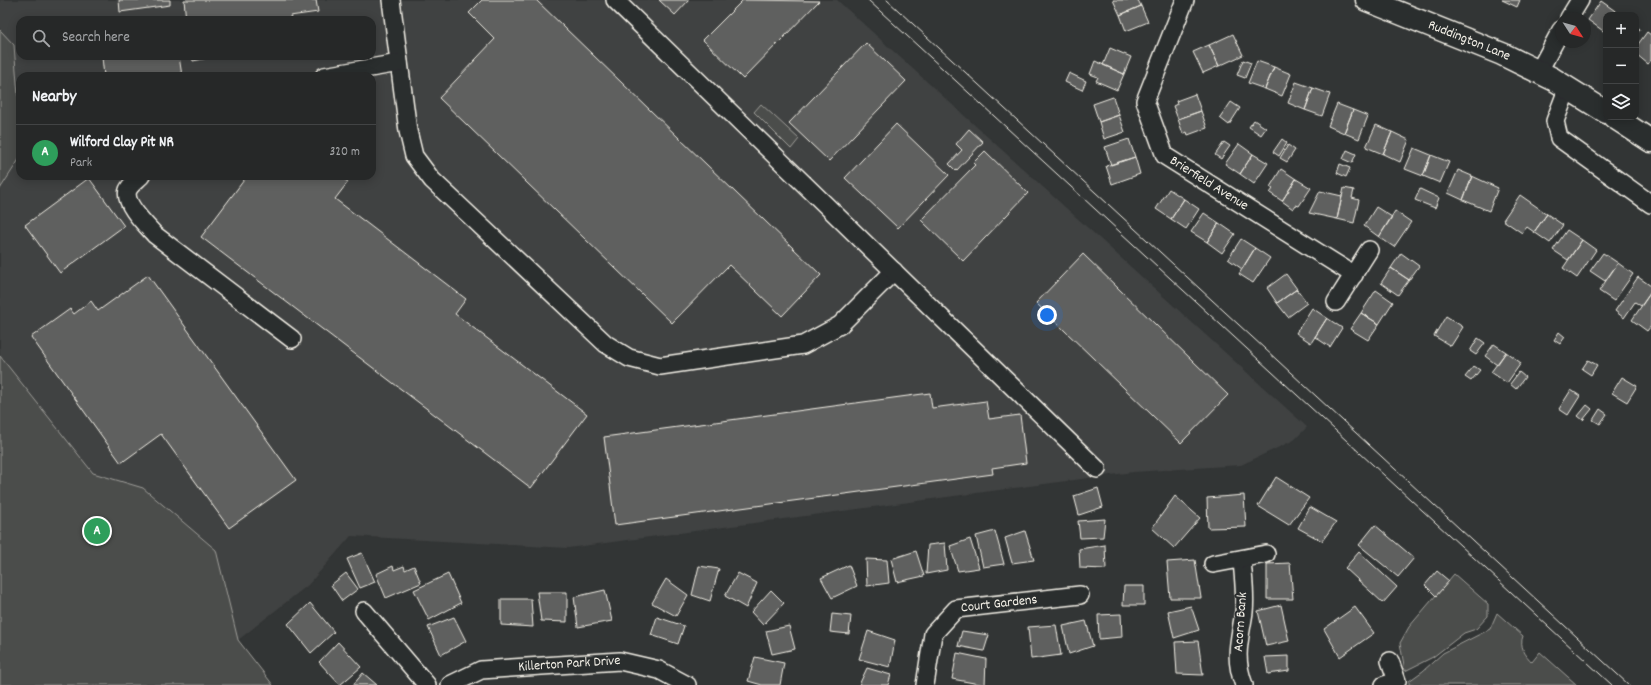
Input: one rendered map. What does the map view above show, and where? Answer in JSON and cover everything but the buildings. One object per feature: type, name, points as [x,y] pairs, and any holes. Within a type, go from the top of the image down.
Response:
[{"type":"main road","name":"Ruddington Lane","points":[[1367,0],[1502,54],[1568,87],[1603,110]]},
{"type":"main road","points":[[1619,120],[1651,141]]},
{"type":"street","points":[[391,0],[408,131],[414,156],[432,180],[606,344],[629,358],[660,366],[803,345],[840,325],[894,271]]},
{"type":"street","points":[[615,0],[1097,469]]},
{"type":"street","name":"Brierfield Avenue","points":[[1185,0],[1145,101],[1165,156],[1354,275]]},
{"type":"street","points":[[1573,12],[1580,0]]},
{"type":"street","points":[[1539,72],[1555,41]]},
{"type":"street","points":[[347,72],[399,63]]},
{"type":"street","points":[[1568,87],[1555,121],[1559,138],[1651,204]]},
{"type":"street","points":[[137,180],[128,190],[127,198],[139,217],[155,235],[292,339]]},
{"type":"street","points":[[1336,302],[1370,250]]},
{"type":"street","points":[[1213,564],[1266,554]]},
{"type":"street","name":"Acorn Bank","points":[[1242,559],[1244,610],[1238,644],[1239,671],[1244,685]]},
{"type":"street","name":"Court Gardens","points":[[925,685],[933,634],[956,609],[1080,595]]},
{"type":"street","points":[[364,611],[427,685]]},
{"type":"street","name":"Killerton Park Drive","points":[[450,685],[481,670],[620,661],[659,670],[687,685]]},
{"type":"street","points":[[1384,685],[1396,680],[1390,661]]},
{"type":"shaded area","points":[[0,0],[837,0],[1307,427],[1294,440],[1241,465],[1133,472],[568,548],[351,536],[308,585],[238,640],[216,550],[143,488],[93,473],[0,356],[0,189],[16,164],[16,180],[376,180],[376,72],[16,72],[16,114],[0,97]]},
{"type":"shaded area","points":[[0,30],[14,45],[16,72],[16,164],[0,189]]},
{"type":"shaded area","points":[[761,104],[799,139],[791,149],[754,112]]},
{"type":"shaded area","points":[[0,356],[93,473],[143,488],[216,550],[238,640],[273,685],[0,685]]},
{"type":"shaded area","points":[[1454,574],[1488,604],[1488,616],[1476,629],[1464,633],[1433,657],[1405,671],[1400,643],[1409,627]]},
{"type":"shaded area","points":[[1497,613],[1523,636],[1523,650],[1532,662],[1540,652],[1577,685],[1409,685],[1409,681],[1443,653],[1490,629]]},
{"type":"tram line","points":[[868,0],[1612,685]]},
{"type":"tram line","points":[[887,0],[1629,685]]},
{"type":"place","name":"Wilford Clay Pit NR","points":[[97,531]]}]
